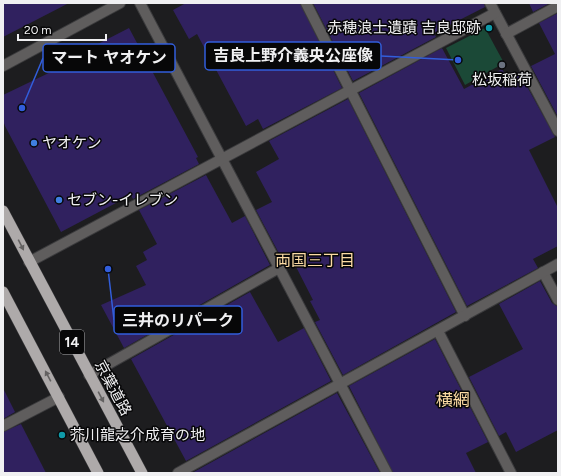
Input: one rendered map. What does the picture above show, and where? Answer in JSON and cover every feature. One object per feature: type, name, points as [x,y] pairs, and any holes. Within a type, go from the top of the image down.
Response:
[{"type":"highway","name":"京葉道路","points":[[3,210],[29,262],[142,473]]},
{"type":"highway","name":"14","points":[[3,292],[98,473]]},
{"type":"street","points":[[3,66],[120,3]]},
{"type":"street","points":[[140,3],[387,473]]},
{"type":"street","points":[[306,3],[464,316]]},
{"type":"street","points":[[490,3],[558,131]]},
{"type":"street","points":[[506,34],[558,6]]},
{"type":"street","points":[[29,262],[495,13]]},
{"type":"street","points":[[178,473],[558,264]]},
{"type":"street","points":[[89,375],[280,268]]},
{"type":"street","points":[[543,272],[558,300]]},
{"type":"street","points":[[438,331],[511,473]]},
{"type":"street","points":[[3,426],[59,397]]},
{"type":"green space","points":[[485,28],[504,63],[465,85],[446,48]]},
{"type":"building","points":[[3,3],[69,3],[3,37]]},
{"type":"building","points":[[186,3],[300,3],[342,88],[263,129],[258,119],[246,126],[197,34],[189,39],[173,10]]},
{"type":"building","points":[[313,3],[484,3],[485,7],[434,33],[436,37],[353,81]]},
{"type":"building","points":[[529,3],[550,3],[533,12]]},
{"type":"building","points":[[558,13],[558,117],[531,66],[555,54],[539,23]]},
{"type":"building","points":[[129,28],[198,157],[196,158],[199,164],[133,199],[131,195],[61,232],[5,126],[3,120],[3,95],[55,70],[53,67]]},
{"type":"building","points":[[442,48],[464,89],[502,69],[507,78],[519,72],[555,137],[529,150],[558,208],[558,246],[533,259],[538,268],[467,306],[359,93]]},
{"type":"building","points":[[348,99],[456,312],[343,375],[315,322],[320,320],[310,301],[313,300],[290,255],[282,259],[256,210],[272,202],[256,172],[279,159],[269,141]]},
{"type":"building","points":[[206,175],[232,223],[245,216],[270,265],[124,348],[101,305],[146,285],[136,266],[147,260],[143,252],[157,244],[139,210]]},
{"type":"building","points":[[540,281],[552,303],[558,307],[558,430],[516,452],[506,432],[499,436],[469,377],[523,349],[499,304]]},
{"type":"building","points":[[250,292],[278,342],[304,328],[331,381],[186,461],[131,359]]},
{"type":"building","points":[[435,339],[488,442],[466,453],[476,473],[393,473],[349,386]]},
{"type":"building","points":[[3,388],[15,412],[3,419]]},
{"type":"building","points":[[337,393],[380,473],[192,473]]},
{"type":"building","points":[[21,424],[46,473],[3,473],[3,432]]},
{"type":"place","name":"赤穂浪士遺蹟 吉良邸跡","points":[[489,28]]},
{"type":"place","name":"吉良上野介義央公座像","points":[[458,60]]},
{"type":"place","name":"松坂稲荷","points":[[502,65]]},
{"type":"place","name":"マート ヤオケン","points":[[22,108]]},
{"type":"place","name":"ヤオケン","points":[[34,143]]},
{"type":"place","name":"セブン-イレブン","points":[[59,200]]},
{"type":"place","name":"三井のリパーク","points":[[108,269]]},
{"type":"place","name":"芥川龍之介成育の地","points":[[62,435]]},
{"type":"district","name":"両国三丁目","points":[[315,260]]},
{"type":"district","name":"横網","points":[[453,400]]}]
